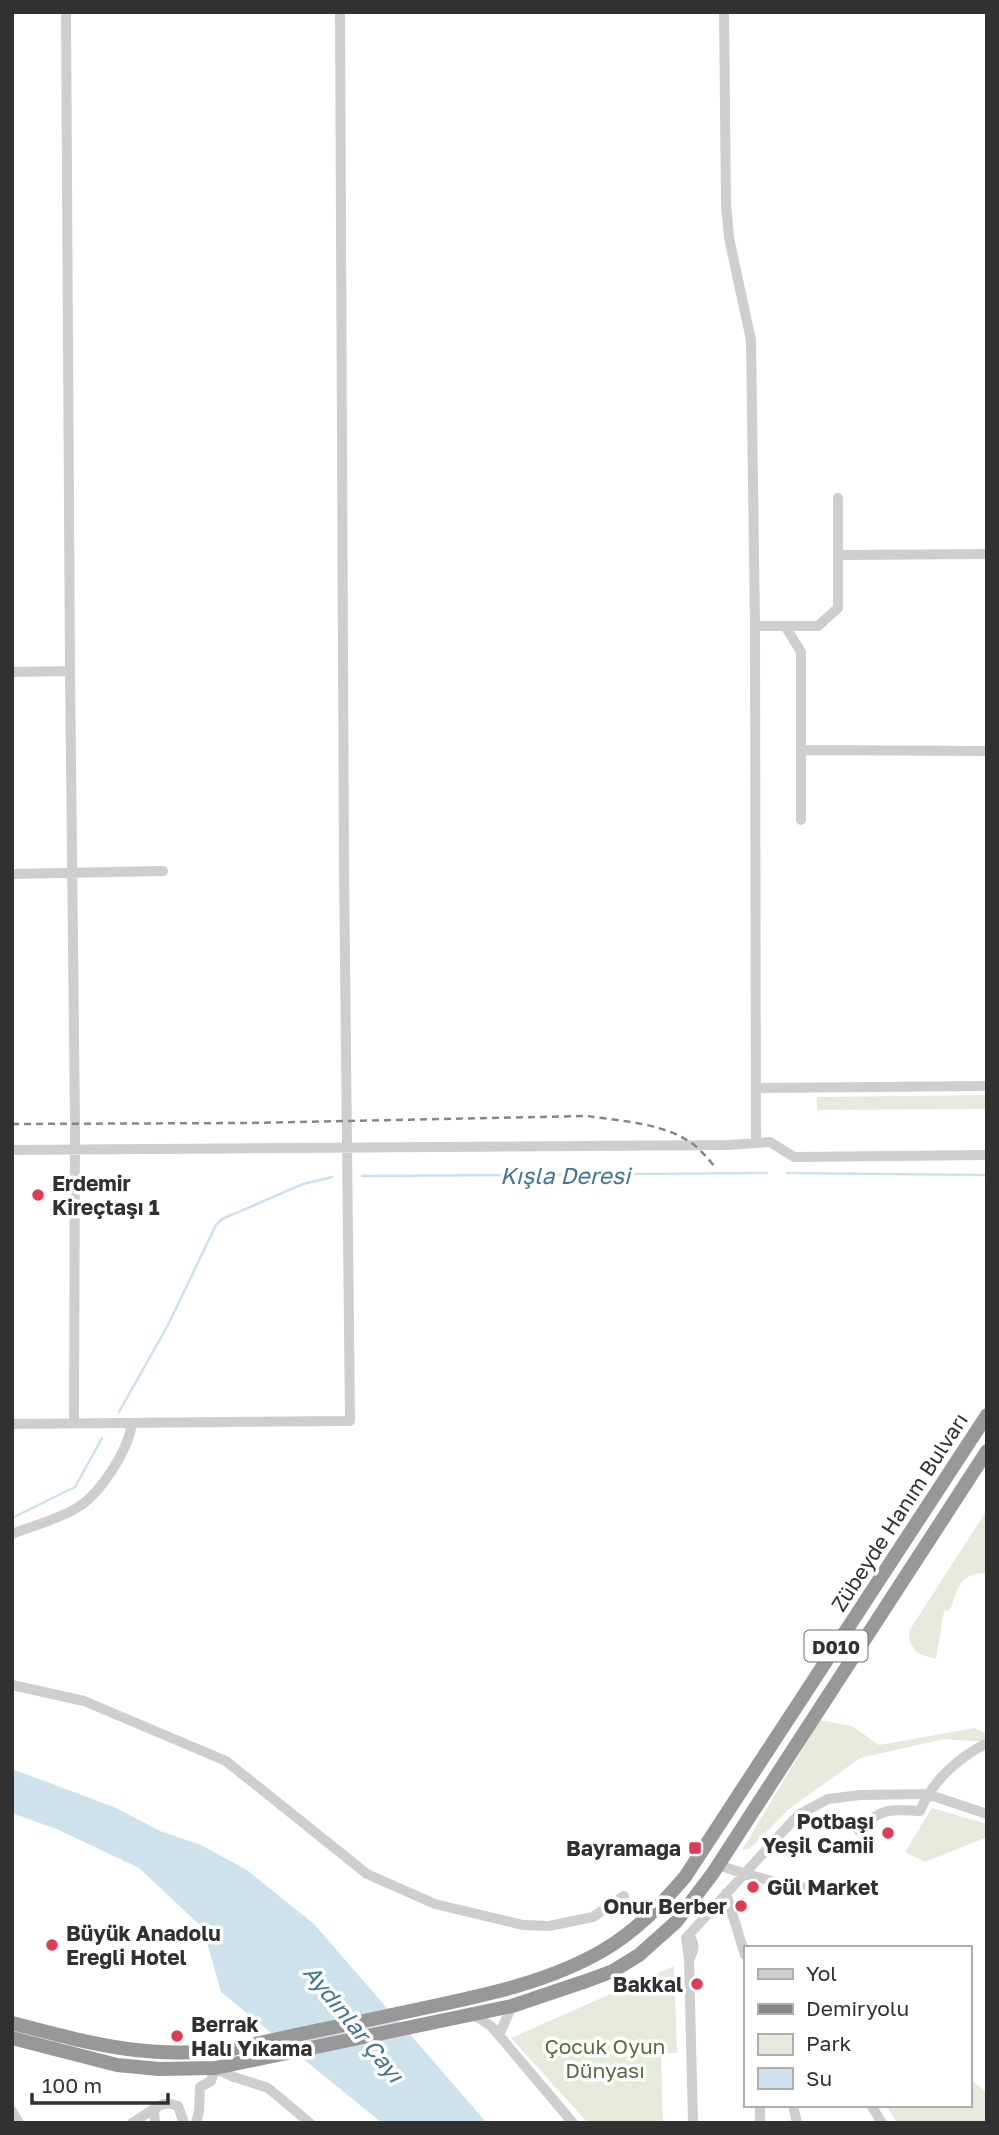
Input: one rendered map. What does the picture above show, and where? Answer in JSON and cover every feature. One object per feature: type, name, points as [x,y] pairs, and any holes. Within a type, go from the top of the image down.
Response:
[{"type":"highway","name":"Zübeyde Hanım Bulvarı","points":[[12,2023],[120,2049],[196,2054],[233,2049],[455,2001],[560,1972],[604,1950],[658,1909],[685,1877],[987,1415]]},
{"type":"highway","name":"Zübeyde Hanım Bulvarı","points":[[467,2014],[512,2006],[612,1971],[639,1955],[684,1913],[718,1865],[987,1451]]},
{"type":"highway","points":[[658,1909],[671,1927]]},
{"type":"highway","name":"D010","points":[[12,2038],[117,2065],[159,2069],[215,2068],[467,2014]]},
{"type":"street","points":[[66,12],[75,1150],[74,1423]]},
{"type":"street","points":[[12,1424],[350,1421],[340,12]]},
{"type":"street","points":[[724,12],[726,204],[729,239],[751,340],[755,626],[756,1143]]},
{"type":"street","points":[[755,626],[818,625],[838,608],[838,498]]},
{"type":"street","points":[[838,555],[987,554]]},
{"type":"street","points":[[786,626],[802,652],[801,820]]},
{"type":"street","points":[[12,672],[70,671]]},
{"type":"street","points":[[803,750],[987,751]]},
{"type":"street","points":[[12,874],[163,871]]},
{"type":"street","points":[[756,1088],[987,1086]]},
{"type":"street","points":[[12,1150],[770,1142],[794,1157],[987,1155]]},
{"type":"street","points":[[12,1534],[76,1509],[97,1491],[122,1452],[132,1423]]},
{"type":"street","points":[[12,1685],[84,1701],[226,1760],[368,1874],[435,1904],[513,1923],[549,1926],[593,1917],[624,1896]]},
{"type":"street","points":[[858,1830],[870,1818],[892,1809],[920,1811],[927,1794],[964,1755],[987,1743]]},
{"type":"street","points":[[693,2123],[687,1937],[798,1815],[828,1799],[860,1795],[927,1794],[987,1814]]},
{"type":"street","points":[[718,1865],[827,1892],[852,1893]]},
{"type":"street","points":[[726,1893],[744,1952]]},
{"type":"street","points":[[671,1927],[687,1937]]},
{"type":"street","points":[[499,2035],[512,2006]]},
{"type":"street","points":[[467,2014],[480,2018],[499,2035],[573,2123]]},
{"type":"street","points":[[196,2123],[200,2087],[211,2081],[215,2068],[268,2088],[310,2123]]},
{"type":"street","points":[[132,2123],[162,2103],[178,2106],[184,2123]]},
{"type":"street","points":[[873,2107],[882,2123]]},
{"type":"street","points":[[153,2109],[155,2123]]},
{"type":"street","points":[[12,2111],[19,2123]]},
{"type":"green space","points":[[987,1095],[987,1109],[817,1110],[817,1097]]},
{"type":"green space","points":[[987,1510],[987,1573],[965,1579],[958,1588],[950,1610],[944,1611],[936,1659],[917,1653],[910,1642],[909,1631]]},
{"type":"green space","points":[[820,1720],[852,1726],[879,1745],[975,1728],[987,1734],[987,1742],[944,1739],[860,1758],[789,1809],[749,1849],[742,1850]]},
{"type":"green space","points":[[932,1808],[987,1824],[987,1837],[925,1862],[905,1852]]},
{"type":"green space","name":"Çocuk Oyun Dünyası","points":[[674,1966],[677,2053],[661,2053],[663,2123],[588,2123],[511,2038]]},
{"type":"green space","points":[[971,2080],[987,2093],[987,2123],[897,2123],[887,2107],[971,2107]]},
{"type":"water","name":"Aydınlar Çayı","points":[[12,1769],[114,1807],[160,1831],[201,1845],[247,1870],[314,1924],[487,2123],[382,2123],[221,1992],[203,1928],[139,1868],[59,1830],[12,1813]]},
{"type":"waterway","name":"Kışla Deresi","points":[[362,1176],[767,1173]]},
{"type":"waterway","name":"Kışla Deresi","points":[[787,1173],[987,1175]]},
{"type":"waterway","name":"Kışla Deresi","points":[[119,1412],[168,1325],[216,1225],[222,1219],[303,1184],[332,1177]]},
{"type":"waterway","name":"Kışla Deresi","points":[[12,1518],[75,1487],[102,1438]]},
{"type":"railway","points":[[12,1124],[247,1123],[587,1116],[669,1131],[693,1144],[716,1168]]},
{"type":"place","name":"Erdemir Kireçtaşı 1","points":[[38,1195]]},
{"type":"place","name":"Potbaşı Yeşil Camii","points":[[888,1833]]},
{"type":"place","name":"Bayramağa","points":[[695,1848]]},
{"type":"place","name":"Gül Market","points":[[753,1887]]},
{"type":"place","name":"Onur Berber","points":[[741,1906]]},
{"type":"place","name":"Büyük Anadolu Ereğli Hotel","points":[[52,1945]]},
{"type":"place","name":"Bakkal","points":[[697,1984]]},
{"type":"place","name":"Berrak Halı Yıkama","points":[[177,2036]]}]
